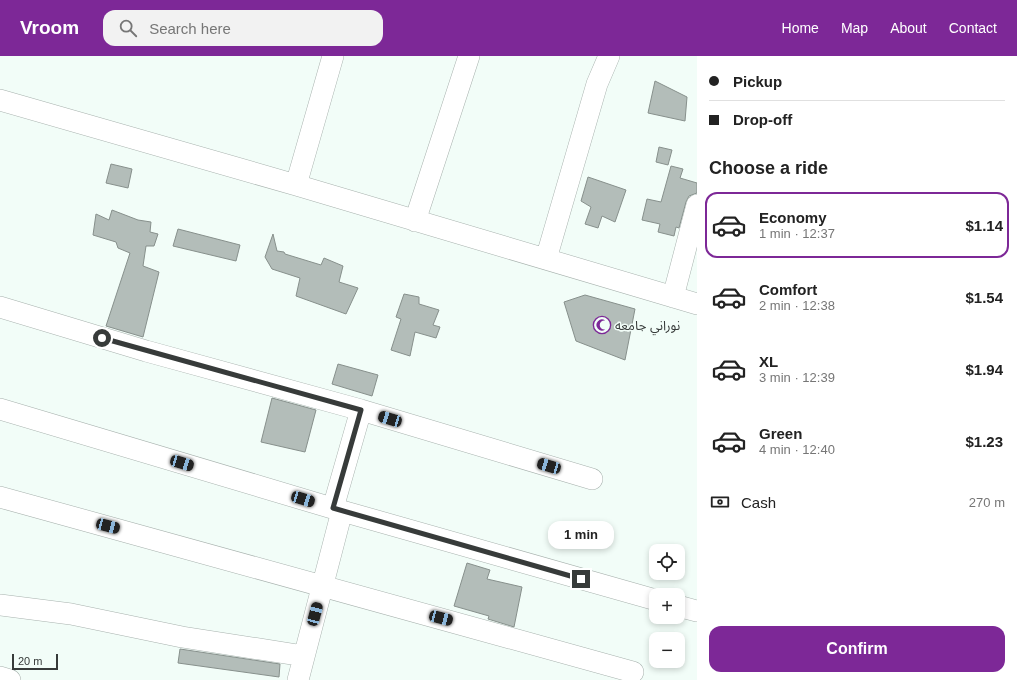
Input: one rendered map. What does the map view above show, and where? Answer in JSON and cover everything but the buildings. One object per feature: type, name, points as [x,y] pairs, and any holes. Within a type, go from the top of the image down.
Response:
[{"type":"street","points":[[296,185],[333,56]]},
{"type":"street","points":[[415,220],[469,56]]},
{"type":"street","points":[[546,259],[597,84],[609,56]]},
{"type":"street","points":[[0,100],[296,185],[697,304]]},
{"type":"street","points":[[673,297],[697,205]]},
{"type":"street","points":[[0,307],[146,351],[361,410],[592,479]]},
{"type":"street","points":[[0,409],[337,510],[649,598]]},
{"type":"street","points":[[298,680],[322,585],[337,510],[361,410]]},
{"type":"street","points":[[0,497],[633,672]]},
{"type":"street","points":[[0,605],[71,614],[182,637],[304,656]]},
{"type":"street","points":[[685,608],[697,612]]},
{"type":"street","points":[[0,677],[10,680]]},
{"type":"place","name":"نوراني جامعه","points":[[602,325]]},
{"type":"route","points":[[102,338],[361,410],[333,508],[581,579]]}]
